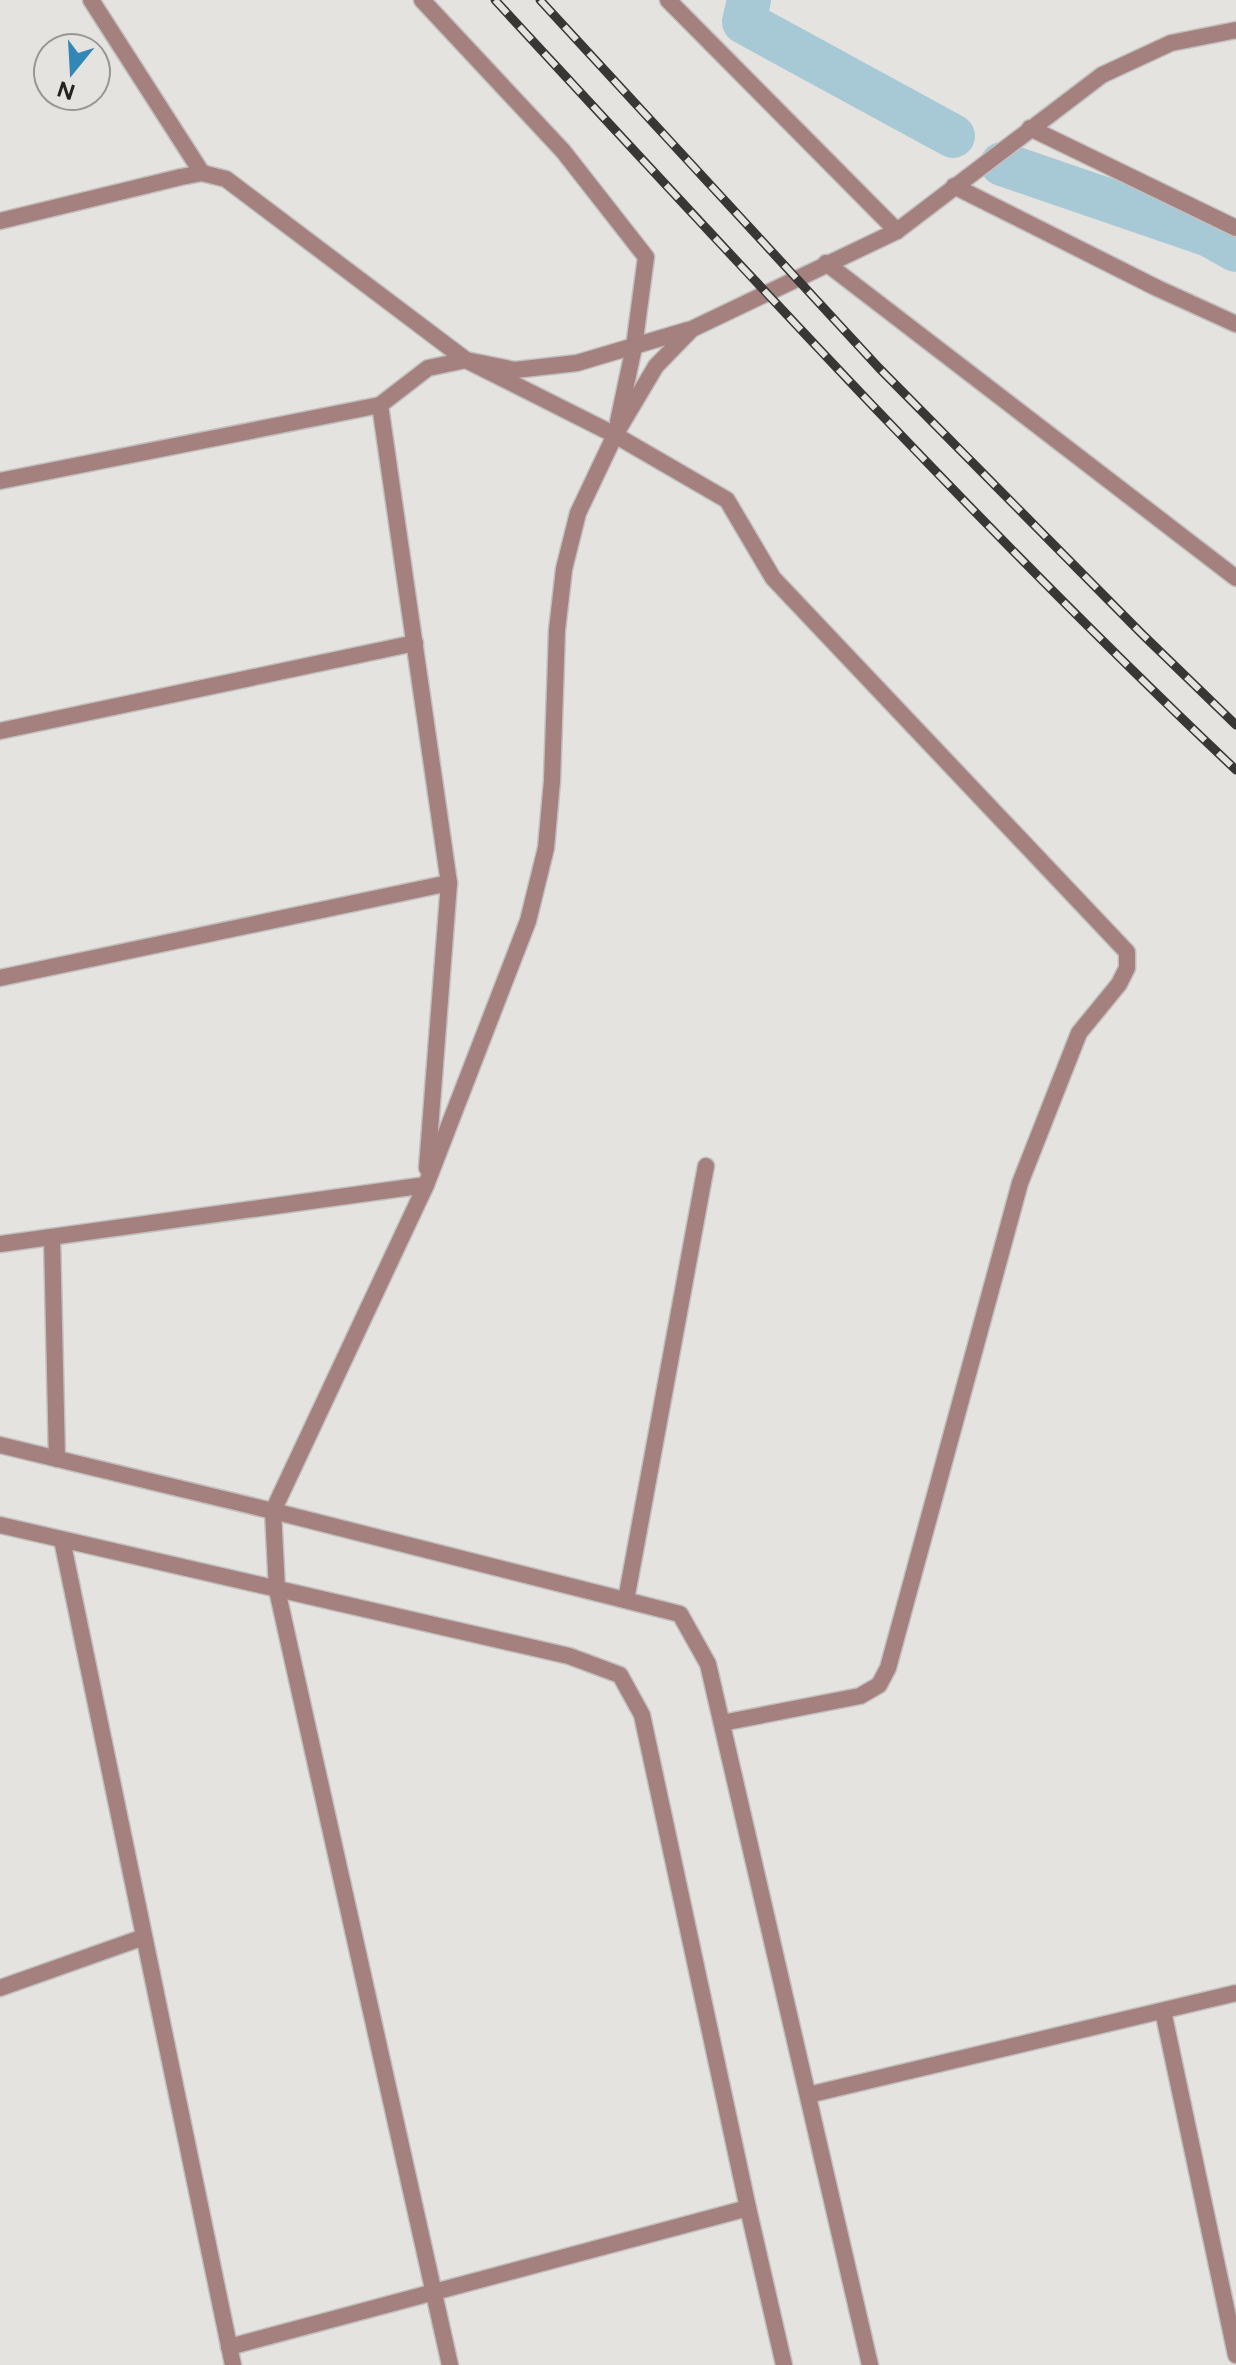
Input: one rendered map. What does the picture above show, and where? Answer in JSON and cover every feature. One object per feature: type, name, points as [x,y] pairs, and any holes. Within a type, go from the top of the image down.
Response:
[{"type":"street","points":[[91,0],[202,173]]},
{"type":"street","points":[[422,0],[563,151],[646,257],[634,347],[615,435]]},
{"type":"street","points":[[672,2],[897,231]]},
{"type":"street","points":[[0,481],[380,405],[428,368],[466,360],[515,370],[577,363],[692,329],[897,231],[1102,75],[1171,43],[1236,30]]},
{"type":"street","points":[[1030,128],[1236,228]]},
{"type":"street","points":[[0,221],[202,173],[226,179],[466,360],[615,435],[727,500],[773,578],[1127,952],[1127,968],[1119,984],[1079,1033],[1020,1183],[888,1668],[879,1685],[860,1696],[722,1723]]},
{"type":"street","points":[[954,186],[1236,324]]},
{"type":"street","points":[[826,263],[1236,578]]},
{"type":"street","points":[[450,2365],[277,1590],[273,1511],[426,1185],[528,921],[546,848],[552,781],[557,630],[564,569],[578,513],[615,435],[656,366],[692,329]]},
{"type":"street","points":[[380,405],[449,883],[426,1185]]},
{"type":"street","points":[[0,731],[415,643]]},
{"type":"street","points":[[0,978],[449,883]]},
{"type":"street","points":[[626,1600],[706,1166]]},
{"type":"street","points":[[0,1244],[426,1185]]},
{"type":"street","points":[[52,1237],[57,1459]]},
{"type":"street","points":[[0,1445],[680,1614],[708,1664],[870,2365]]},
{"type":"street","points":[[0,1525],[569,1656],[620,1675],[642,1715],[784,2365]]},
{"type":"street","points":[[62,1540],[233,2365]]},
{"type":"street","points":[[0,1988],[144,1937]]},
{"type":"street","points":[[808,2095],[1236,1993]]},
{"type":"street","points":[[1163,2011],[1236,2355]]},
{"type":"street","points":[[229,2347],[748,2208]]},
{"type":"waterway","points":[[749,0],[744,22],[953,136]]},
{"type":"waterway","points":[[1002,164],[1209,235],[1236,250]]},
{"type":"railway","points":[[495,0],[952,488],[1236,770]]},
{"type":"railway","points":[[540,0],[879,368],[1236,725]]}]
